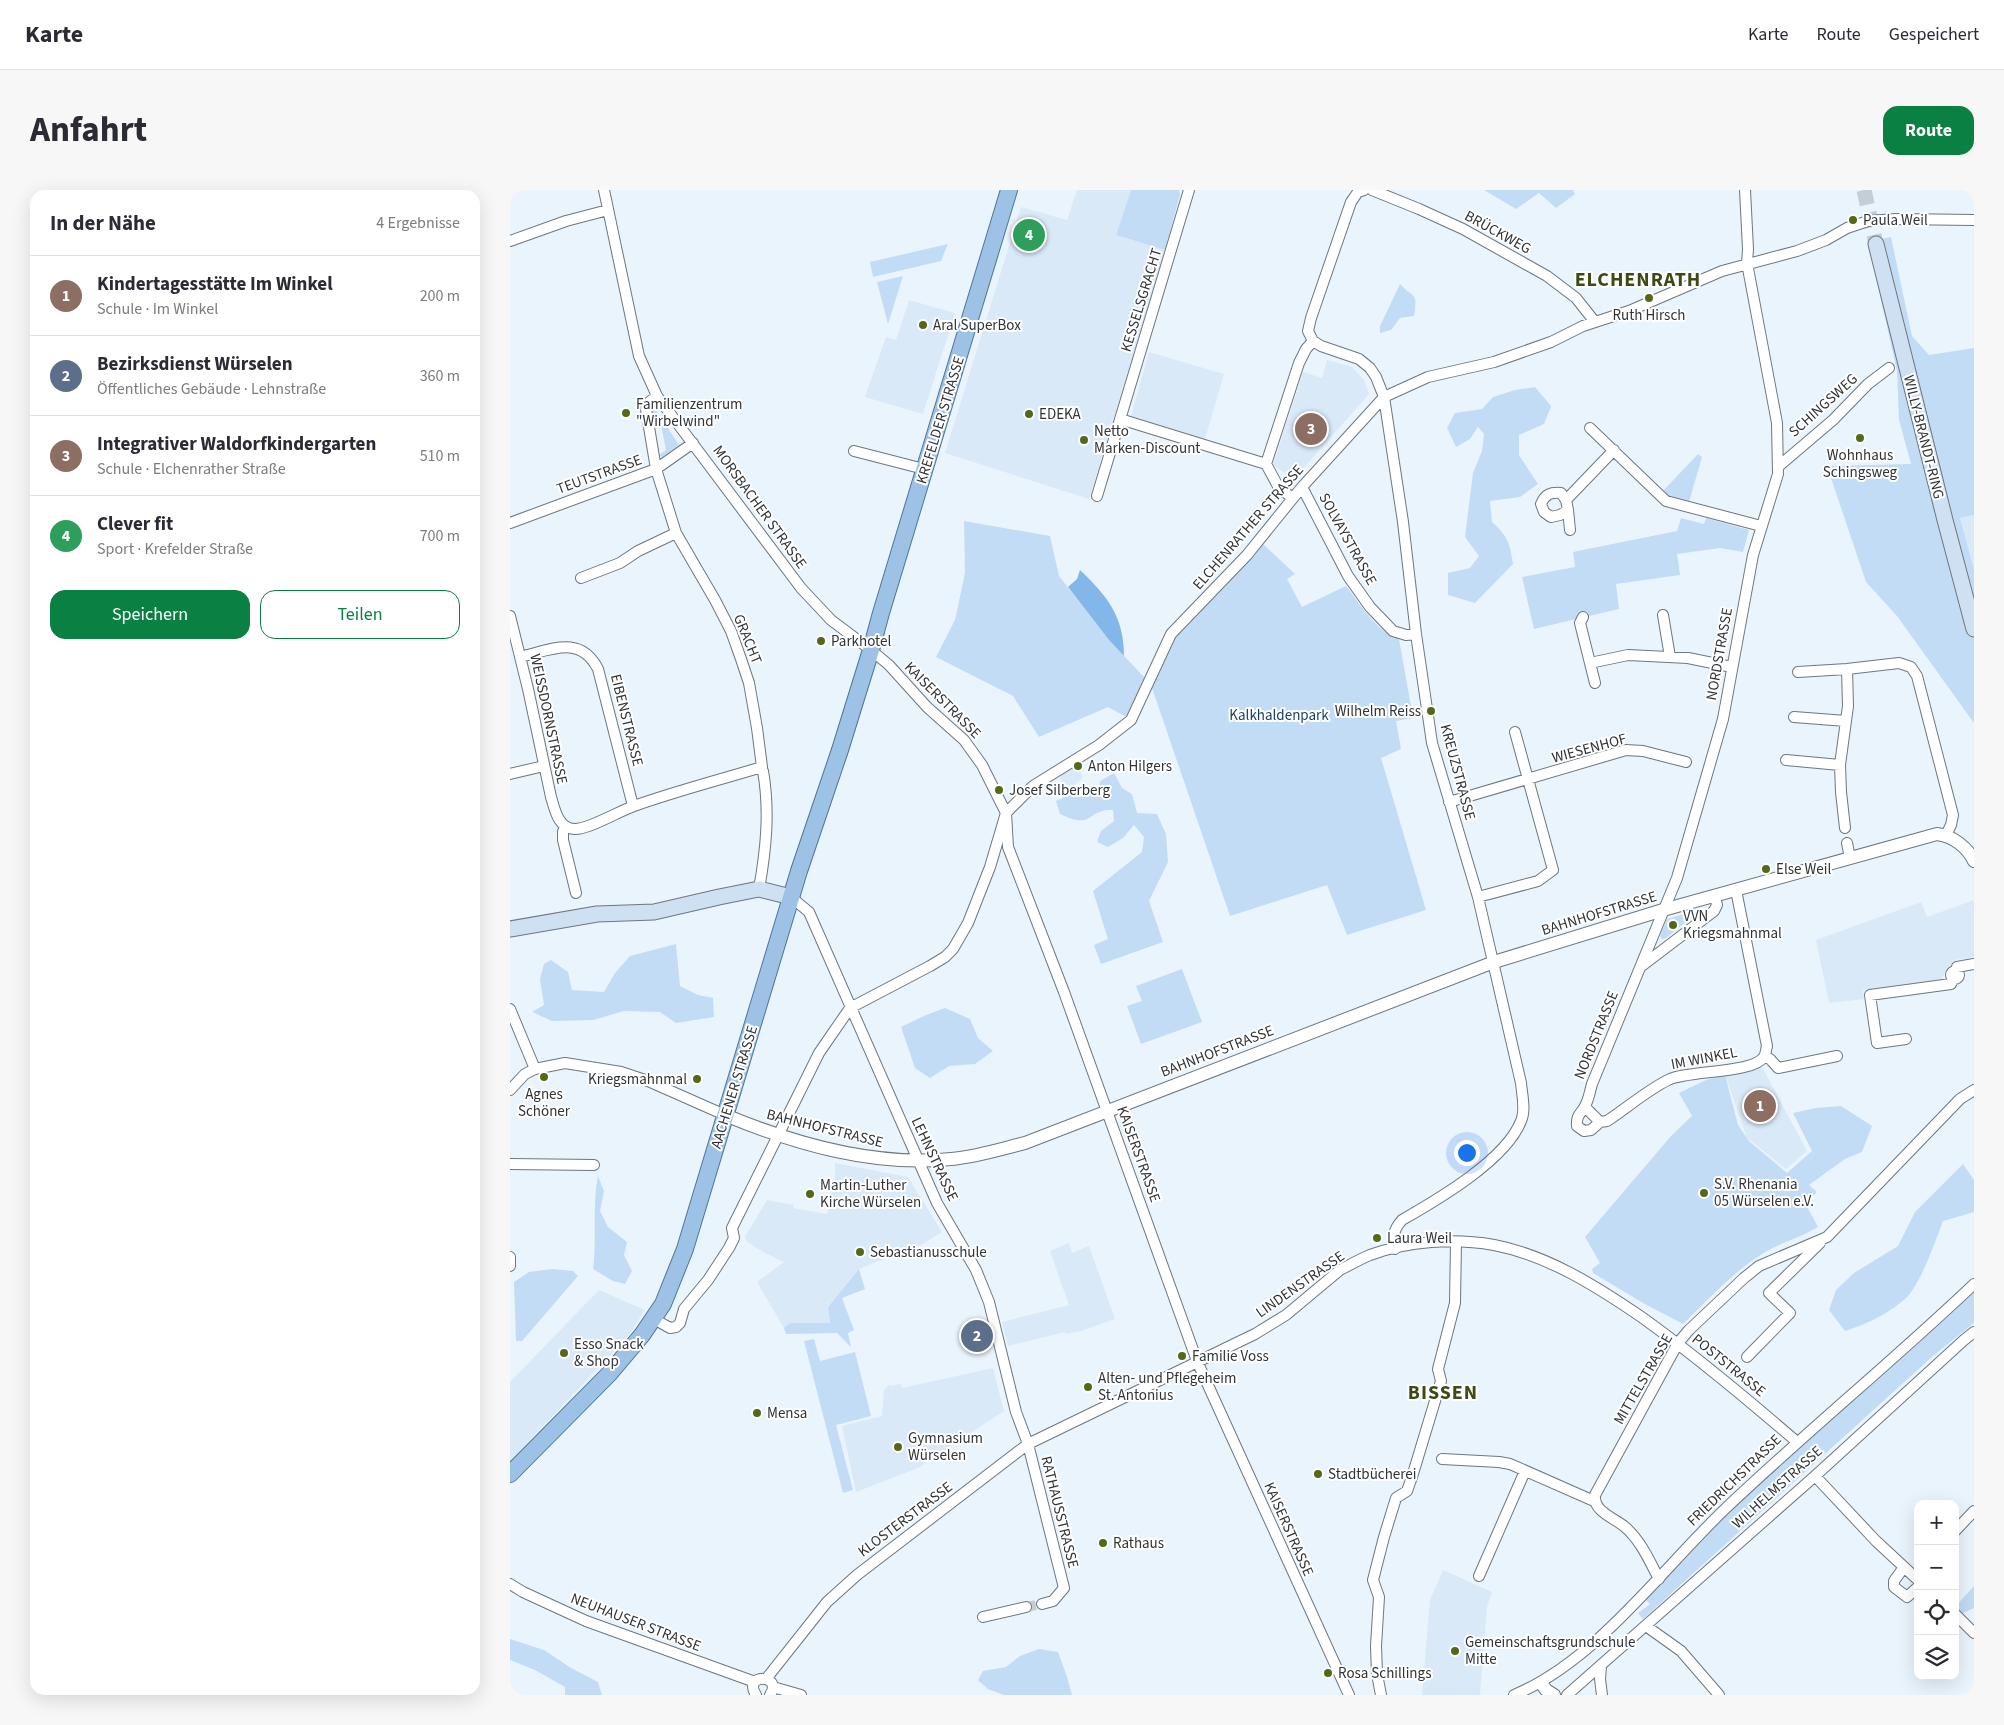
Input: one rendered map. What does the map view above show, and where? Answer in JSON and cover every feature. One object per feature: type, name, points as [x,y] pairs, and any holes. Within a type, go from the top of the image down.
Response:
[{"type":"main road","name":"KREFELDER STRASSE","points":[[871,650],[1009,190]]},
{"type":"main road","name":"WILLY-BRANDT-RING","points":[[1876,244],[1974,629]]},
{"type":"main road","name":"AACHENER STRASSE","points":[[510,1474],[609,1374],[654,1319],[663,1304],[684,1249],[791,897],[871,650]]},
{"type":"main road","points":[[510,929],[597,914],[654,912],[720,896],[759,889],[791,897]]},
{"type":"street","name":"MORSBACHER STRASSE","points":[[604,190],[639,356],[657,396],[800,588],[831,620],[871,650]]},
{"type":"street","name":"KESSELSGRACHT","points":[[1097,496],[1189,190]]},
{"type":"street","name":"BRÜCKWEG","points":[[1372,190],[1420,208],[1463,229],[1547,276],[1576,298],[1596,322]]},
{"type":"street","name":"NORDSTRASSE","points":[[1600,1122],[1591,1130],[1584,1131],[1578,1126],[1576,1119],[1585,1107],[1592,1084],[1677,878],[1722,720],[1753,555],[1776,482],[1779,466],[1777,424],[1746,263],[1748,250],[1745,190]]},
{"type":"street","points":[[1266,464],[1299,363],[1306,349],[1313,341],[1308,331],[1311,318],[1350,202],[1361,191]]},
{"type":"street","points":[[510,240],[566,221],[608,210]]},
{"type":"street","name":"ELCHENRATHER STRASSE","points":[[1006,813],[1033,786],[1099,745],[1131,720],[1171,634],[1247,554],[1302,487],[1384,398],[1428,377],[1494,362],[1551,342],[1722,271],[1746,263],[1797,251],[1868,221],[1880,219],[1972,217]]},
{"type":"street","name":"KREUZSTRASSE","points":[[1313,341],[1321,346],[1359,359],[1370,368],[1384,398],[1403,522],[1416,634],[1432,744],[1478,898],[1521,1083],[1522,1119],[1514,1136],[1499,1152],[1458,1185],[1402,1220],[1395,1228],[1395,1249]]},
{"type":"street","name":"SCHINGSWEG","points":[[1779,466],[1833,420],[1868,384],[1889,368]]},
{"type":"street","name":"GRACHT","points":[[657,396],[648,403],[646,409],[656,469],[676,533],[715,600],[730,631],[749,683],[767,793],[766,841],[759,889]]},
{"type":"street","points":[[1120,419],[1266,464],[1279,488],[1293,498]]},
{"type":"street","points":[[1590,428],[1666,501],[1761,526]]},
{"type":"street","name":"TEUTSTRASSE","points":[[510,523],[656,469],[693,443]]},
{"type":"street","points":[[1570,530],[1567,505],[1614,450]]},
{"type":"street","points":[[854,451],[924,469]]},
{"type":"street","name":"SOLVAYSTRASSE","points":[[1302,487],[1348,576],[1370,607],[1393,631],[1406,635],[1416,634]]},
{"type":"street","points":[[581,578],[620,563],[638,551],[676,533]]},
{"type":"street","points":[[1662,615],[1670,657]]},
{"type":"street","name":"WEISSDORNSTRASSE","points":[[510,616],[556,814],[560,822],[565,826],[563,840],[576,893]]},
{"type":"street","points":[[1583,617],[1580,623],[1595,682]]},
{"type":"street","name":"EIBENSTRASSE","points":[[520,657],[566,646],[575,647],[593,659],[598,669],[633,806]]},
{"type":"street","name":"KAISERSTRASSE","points":[[871,650],[973,751],[1006,813],[1008,847],[1197,1361],[1349,1695]]},
{"type":"street","points":[[1590,663],[1628,655],[1670,657],[1732,667]]},
{"type":"street","points":[[1798,672],[1899,663],[1911,667],[1917,676],[1953,815],[1951,825],[1942,835],[1966,850],[1974,861]]},
{"type":"street","points":[[1845,828],[1840,765],[1848,706],[1847,669]]},
{"type":"street","points":[[1794,717],[1846,721]]},
{"type":"street","points":[[1478,898],[1538,881],[1554,870],[1516,732]]},
{"type":"street","name":"WIESENHOF","points":[[1449,802],[1626,750],[1643,751],[1686,762]]},
{"type":"street","points":[[1786,760],[1840,765]]},
{"type":"street","points":[[510,774],[544,766]]},
{"type":"street","points":[[565,826],[573,829],[584,827],[633,806],[762,769]]},
{"type":"street","points":[[654,1319],[670,1328],[676,1327],[680,1323],[684,1310],[708,1280],[729,1248],[734,1238],[732,1228],[778,1136],[820,1053],[850,1008],[930,966],[945,957],[953,949],[968,923],[990,867],[1006,813]]},
{"type":"street","name":"BAHNHOFSTRASSE","points":[[725,1115],[778,1136],[895,1161],[952,1159],[1025,1143],[1106,1110],[1494,962],[1663,910],[1850,858],[1942,835]]},
{"type":"street","points":[[1848,843],[1850,858]]},
{"type":"street","points":[[1736,890],[1767,1046],[1764,1057],[1770,1059],[1778,1068],[1837,1056]]},
{"type":"street","points":[[1642,965],[1714,911],[1717,905],[1715,896]]},
{"type":"street","name":"LEHNSTRASSE","points":[[791,897],[809,912],[937,1203],[976,1270],[989,1302],[1016,1412],[1028,1444]]},
{"type":"street","points":[[1906,1039],[1877,1047],[1870,995],[1951,984],[1957,967],[1974,964]]},
{"type":"street","points":[[510,1009],[535,1069]]},
{"type":"street","name":"IM WINKEL","points":[[1600,1122],[1612,1117],[1669,1079],[1709,1071],[1724,1071],[1758,1062],[1764,1057]]},
{"type":"street","points":[[510,1090],[525,1074],[535,1069],[565,1063],[620,1072],[648,1081],[725,1115]]},
{"type":"street","name":"MITTELSTRASSE","points":[[1747,1357],[1790,1313],[1769,1293],[1960,1099],[1974,1090]]},
{"type":"street","points":[[1585,1107],[1600,1122]]},
{"type":"street","points":[[510,1164],[594,1165]]},
{"type":"street","name":"MITTELSTRASSE","points":[[1594,1501],[1678,1344],[1689,1330],[1759,1266],[1827,1236]]},
{"type":"street","points":[[1381,1695],[1376,1646],[1380,1597],[1373,1580],[1396,1498],[1407,1491],[1441,1381],[1438,1369],[1455,1303],[1456,1242]]},
{"type":"street","name":"LINDENSTRASSE","points":[[1197,1361],[1255,1334],[1286,1315],[1340,1270],[1370,1255],[1413,1244],[1456,1242]]},
{"type":"street","name":"POSTSTRASSE","points":[[1456,1242],[1494,1245],[1534,1257],[1607,1293],[1723,1378],[1797,1442]]},
{"type":"street","points":[[510,1257],[510,1266]]},
{"type":"street","name":"FRIEDRICHSTRASSE","points":[[1514,1695],[1541,1683],[1585,1651],[1659,1578],[1707,1527],[1797,1442],[1974,1284]]},
{"type":"street","name":"WILHELMSTRASSE","points":[[1567,1695],[1815,1476],[1974,1332]]},
{"type":"street","name":"KLOSTERSTRASSE","points":[[766,1679],[827,1602],[857,1575],[1028,1444],[1197,1361]]},
{"type":"street","name":"RATHAUSSTRASSE","points":[[1028,1444],[1064,1588],[1053,1601],[1042,1604]]},
{"type":"street","points":[[1442,1459],[1510,1464],[1594,1501],[1598,1508],[1625,1526],[1640,1543],[1659,1578]]},
{"type":"street","points":[[1479,1576],[1525,1472]]},
{"type":"street","points":[[1815,1476],[1876,1541],[1914,1574]]},
{"type":"street","points":[[1959,1527],[1974,1511]]},
{"type":"street","points":[[1904,1567],[1894,1581],[1894,1587],[1907,1597],[1915,1590]]},
{"type":"street","name":"NEUHAUSER STRASSE","points":[[510,1584],[523,1592],[586,1621],[754,1691]]},
{"type":"street","points":[[983,1617],[1026,1607]]},
{"type":"street","points":[[1959,1618],[1974,1633]]},
{"type":"street","points":[[1646,1626],[1681,1651],[1719,1695]]},
{"type":"street","points":[[1601,1666],[1602,1695]]},
{"type":"street","points":[[754,1691],[758,1680],[766,1679],[772,1683],[771,1691],[801,1695]]},
{"type":"street","points":[[1541,1683],[1546,1690],[1554,1695]]},
{"type":"shaded area","points":[[1077,190],[1131,190],[1116,235],[1165,250],[1089,499],[945,453],[1021,207],[1067,220]]},
{"type":"shaded area","points":[[909,300],[955,313],[923,414],[865,397],[886,337],[896,340]]},
{"type":"shaded area","points":[[1149,352],[1224,374],[1205,439],[1131,416]]},
{"type":"shaded area","points":[[1327,360],[1352,367],[1364,380],[1369,394],[1294,479],[1273,465],[1303,372],[1322,378]]},
{"type":"shaded area","points":[[1974,515],[1974,569],[1960,518]]},
{"type":"shaded area","points":[[1076,764],[1083,778],[1067,790],[1059,777]]},
{"type":"shaded area","points":[[1974,900],[1974,957],[1954,960],[1941,979],[1863,990],[1864,999],[1829,1003],[1816,940],[1921,902],[1927,917]]},
{"type":"shaded area","points":[[1762,1067],[1807,1151],[1786,1169],[1747,1138],[1725,1075]]},
{"type":"shaded area","name":"Sebastianusschule","points":[[835,1163],[908,1177],[942,1232],[923,1244],[859,1269],[828,1307],[830,1323],[790,1323],[784,1328],[757,1282],[784,1262],[747,1242],[745,1237],[767,1200],[794,1205],[793,1208],[827,1214],[835,1177]]},
{"type":"shaded area","points":[[1069,1243],[1072,1253],[1089,1246],[1115,1319],[1081,1331],[1065,1334],[1065,1332],[1008,1346],[1002,1322],[1069,1305],[1050,1251]]},
{"type":"shaded area","points":[[599,1290],[645,1310],[629,1335],[510,1461],[510,1382]]},
{"type":"shaded area","name":"Gymnasium Würselen","points":[[993,1368],[1004,1411],[918,1468],[856,1492],[842,1426],[882,1416],[884,1390],[890,1384],[890,1386],[901,1384],[902,1388]]},
{"type":"shaded area","name":"Gemeinschaftsgrundschule Mitte","points":[[1443,1570],[1492,1592],[1487,1607],[1480,1695],[1422,1695],[1430,1600]]},
{"type":"green space","points":[[1131,190],[1179,190],[1180,195],[1165,250],[1116,235]]},
{"type":"green space","points":[[1484,190],[1573,190],[1575,194],[1556,208],[1539,193],[1516,209]]},
{"type":"green space","points":[[1891,237],[1912,336],[1929,355],[1974,348],[1974,515],[1960,518],[1974,569],[1974,723],[1897,616],[1866,582],[1827,466],[1911,464],[1899,420],[1897,371],[1868,242]]},
{"type":"green space","points":[[948,244],[941,261],[873,277],[870,262]]},
{"type":"green space","points":[[903,276],[888,324],[877,282]]},
{"type":"green space","points":[[1400,284],[1414,296],[1414,316],[1400,318],[1391,330],[1380,333],[1380,326]]},
{"type":"green space","points":[[1535,387],[1551,406],[1544,424],[1519,435],[1519,455],[1538,484],[1520,497],[1490,501],[1492,522],[1502,532],[1507,541],[1513,564],[1475,603],[1448,595],[1448,573],[1470,568],[1479,556],[1465,537],[1473,473],[1482,451],[1484,434],[1478,427],[1470,439],[1456,447],[1447,428],[1455,413],[1482,409],[1493,397],[1515,390]]},
{"type":"green space","points":[[652,407],[654,407],[679,445],[662,457],[659,455],[666,450],[659,415],[651,419]]},
{"type":"green space","points":[[1698,454],[1702,457],[1689,502],[1665,495],[1662,492]]},
{"type":"green space","points":[[1681,518],[1704,524],[1706,518],[1749,530],[1743,552],[1720,548],[1677,554],[1680,575],[1616,584],[1619,609],[1534,629],[1522,577],[1575,567],[1573,552],[1677,531]]},
{"type":"green space","points":[[964,521],[1050,536],[1059,576],[1109,640],[1145,678],[1128,718],[1108,707],[1039,737],[1013,696],[936,657],[955,620],[965,573]]},
{"type":"green space","name":"Kalkhaldenpark","points":[[1262,543],[1295,574],[1287,579],[1302,607],[1346,586],[1363,609],[1383,630],[1399,639],[1413,718],[1396,721],[1401,749],[1381,758],[1426,910],[1347,935],[1327,885],[1230,916],[1151,685],[1174,637]]},
{"type":"green space","points":[[1114,773],[1122,788],[1132,794],[1137,813],[1157,814],[1166,834],[1168,862],[1149,901],[1163,942],[1101,964],[1094,945],[1108,939],[1093,891],[1142,852],[1144,837],[1134,825],[1123,838],[1108,847],[1097,842],[1101,831],[1114,821],[1113,810],[1098,812],[1085,820],[1071,819],[1060,814],[1056,801],[1090,786],[1099,793],[1100,781]]},
{"type":"green space","points":[[1698,910],[1698,912],[1666,938],[1662,939],[1660,936],[1667,919]]},
{"type":"green space","points":[[676,944],[680,986],[698,995],[713,998],[714,1017],[676,1023],[660,1012],[624,1011],[593,1020],[552,1021],[532,1012],[544,1005],[540,979],[544,964],[551,960],[568,972],[572,990],[604,992],[615,973],[630,956]]},
{"type":"green space","points":[[1182,969],[1202,1022],[1141,1044],[1127,1006],[1142,1001],[1136,986]]},
{"type":"green space","points":[[945,1008],[970,1019],[978,1038],[993,1051],[975,1064],[949,1066],[930,1078],[915,1068],[901,1027]]},
{"type":"green space","name":"S.V. Rhenania 05 Würselen e.V.","points":[[1725,1075],[1738,1125],[1749,1141],[1787,1173],[1812,1151],[1793,1113],[1816,1108],[1841,1106],[1872,1126],[1862,1152],[1845,1159],[1809,1185],[1817,1192],[1805,1203],[1818,1227],[1769,1250],[1751,1261],[1683,1324],[1593,1273],[1592,1269],[1600,1263],[1585,1237],[1671,1136],[1692,1116],[1679,1093],[1706,1080]]},
{"type":"green space","points":[[1963,1164],[1974,1180],[1974,1212],[1943,1221],[1922,1273],[1906,1298],[1877,1318],[1845,1331],[1829,1310],[1836,1290],[1854,1273],[1898,1246],[1915,1212]]},
{"type":"green space","points":[[598,1176],[604,1191],[600,1211],[608,1227],[627,1242],[624,1255],[632,1271],[625,1284],[613,1281],[593,1269],[595,1199]]},
{"type":"green space","points":[[552,1269],[573,1271],[578,1276],[522,1341],[516,1341],[514,1282],[529,1272]]},
{"type":"green space","points":[[859,1269],[865,1289],[842,1298],[854,1330],[848,1333],[851,1347],[837,1333],[786,1334],[784,1328],[790,1323],[830,1323],[828,1307]]},
{"type":"green space","points":[[1974,1292],[1974,1323],[1933,1356],[1643,1619],[1638,1613],[1650,1604],[1645,1599],[1697,1545],[1697,1542],[1709,1529]]},
{"type":"green space","points":[[814,1339],[820,1361],[855,1352],[871,1416],[836,1425],[853,1490],[843,1493],[804,1341]]},
{"type":"green space","points":[[1974,1586],[1974,1608],[1961,1614],[1959,1613],[1959,1603]]},
{"type":"green space","points":[[510,1639],[544,1650],[571,1668],[598,1682],[602,1695],[565,1695],[565,1687],[535,1670],[510,1660]]},
{"type":"green space","points":[[1039,1649],[1058,1652],[1072,1695],[1004,1695],[988,1689],[978,1680],[983,1671],[1006,1667],[1020,1656]]},
{"type":"water","points":[[1080,570],[1106,598],[1112,608],[1121,629],[1124,656],[1109,640],[1068,587],[1077,579]]},
{"type":"tunnel","points":[[1864,190],[1876,244]]},
{"type":"tunnel","points":[[1026,1607],[1042,1604]]},
{"type":"place","name":"Paula Weil","points":[[1853,220]]},
{"type":"place","name":"Clever fit","points":[[1029,235]]},
{"type":"place","name":"Ruth Hirsch","points":[[1649,298]]},
{"type":"place","name":"Aral SuperBox","points":[[923,325]]},
{"type":"place","name":"Familienzentrum \"Wirbelwind\"","points":[[626,413]]},
{"type":"place","name":"EDEKA","points":[[1029,414]]},
{"type":"place","name":"Integrativer Waldorfkindergarten","points":[[1311,429]]},
{"type":"place","name":"Wohnhaus Schingsweg","points":[[1860,438]]},
{"type":"place","name":"Netto Marken-Discount","points":[[1084,440]]},
{"type":"place","name":"Parkhotel","points":[[821,641]]},
{"type":"place","name":"Wilhelm Reiss","points":[[1431,711]]},
{"type":"place","name":"Anton Hilgers","points":[[1078,766]]},
{"type":"place","name":"Josef Silberberg","points":[[999,790]]},
{"type":"place","name":"Else Weil","points":[[1766,869]]},
{"type":"place","name":"VVN Kriegsmahnmal","points":[[1673,925]]},
{"type":"place","name":"Agnes Schöner","points":[[544,1077]]},
{"type":"place","name":"Kriegsmahnmal","points":[[697,1079]]},
{"type":"place","name":"Kindertagesstätte Im Winkel","points":[[1760,1106]]},
{"type":"place","name":"S.V. Rhenania 05 Würselen e.V.","points":[[1704,1193]]},
{"type":"place","name":"Martin-Luther Kirche Würselen","points":[[810,1194]]},
{"type":"place","name":"Laura Weil","points":[[1377,1238]]},
{"type":"place","name":"Sebastianusschule","points":[[860,1252]]},
{"type":"place","name":"Bezirksdienst Würselen","points":[[977,1336]]},
{"type":"place","name":"Esso Snack & Shop","points":[[564,1353]]},
{"type":"place","name":"Familie Voss","points":[[1182,1356]]},
{"type":"place","name":"Alten- und Pflegeheim St. Antonius","points":[[1088,1387]]},
{"type":"place","name":"Mensa","points":[[757,1413]]},
{"type":"place","name":"Gymnasium Würselen","points":[[898,1447]]},
{"type":"place","name":"Stadtbücherei","points":[[1318,1474]]},
{"type":"place","name":"Rathaus","points":[[1103,1543]]},
{"type":"place","name":"Gemeinschaftsgrundschule Mitte","points":[[1455,1651]]},
{"type":"place","name":"Rosa Schillings","points":[[1328,1673]]},
{"type":"district","name":"ELCHENRATH","points":[[1638,279]]},
{"type":"district","name":"BISSEN","points":[[1443,1392]]}]
